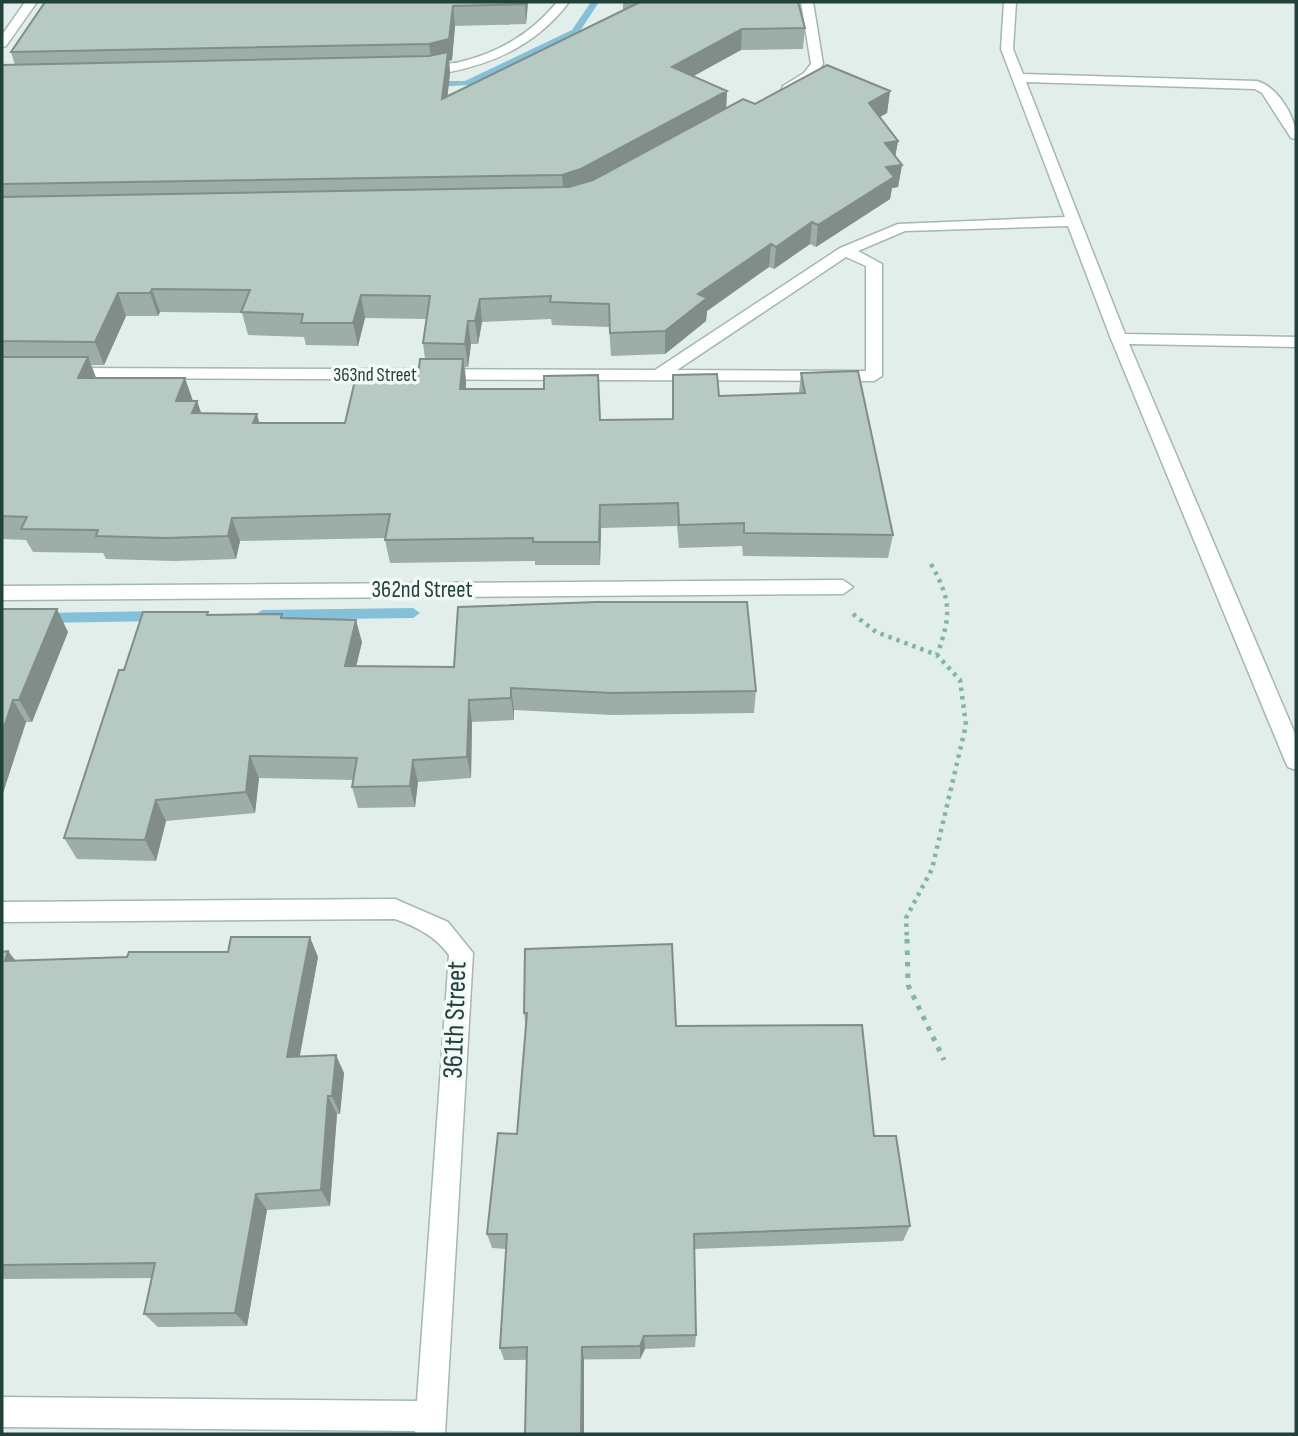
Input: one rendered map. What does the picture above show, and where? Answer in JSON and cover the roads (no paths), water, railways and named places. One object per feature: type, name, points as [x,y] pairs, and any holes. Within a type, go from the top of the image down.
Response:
[{"type":"street","points":[[2,43],[31,2]]},
{"type":"street","points":[[404,71],[432,71],[498,53],[549,22],[563,2]]},
{"type":"street","points":[[776,96],[799,83],[817,64],[807,2]]},
{"type":"street","points":[[1010,2],[1007,49],[1119,339],[1296,761]]},
{"type":"street","points":[[1019,78],[1257,85],[1267,90],[1296,135]]},
{"type":"street","points":[[656,377],[845,251],[903,227],[1073,221]]},
{"type":"street","name":"363nd Street","points":[[44,373],[874,376],[874,264],[845,251]]},
{"type":"street","points":[[1119,339],[1296,342]]},
{"type":"street","name":"362nd Street","points":[[2,593],[843,587]]},
{"type":"street","name":"361th Street","points":[[2,912],[395,909],[425,918],[447,933],[461,953],[431,1425]]},
{"type":"street","points":[[2,1412],[431,1425]]},
{"type":"waterway","points":[[432,84],[466,83],[575,32],[595,2]]},
{"type":"waterway","points":[[262,615],[413,613]]},
{"type":"waterway","points":[[42,618],[161,616]]}]
